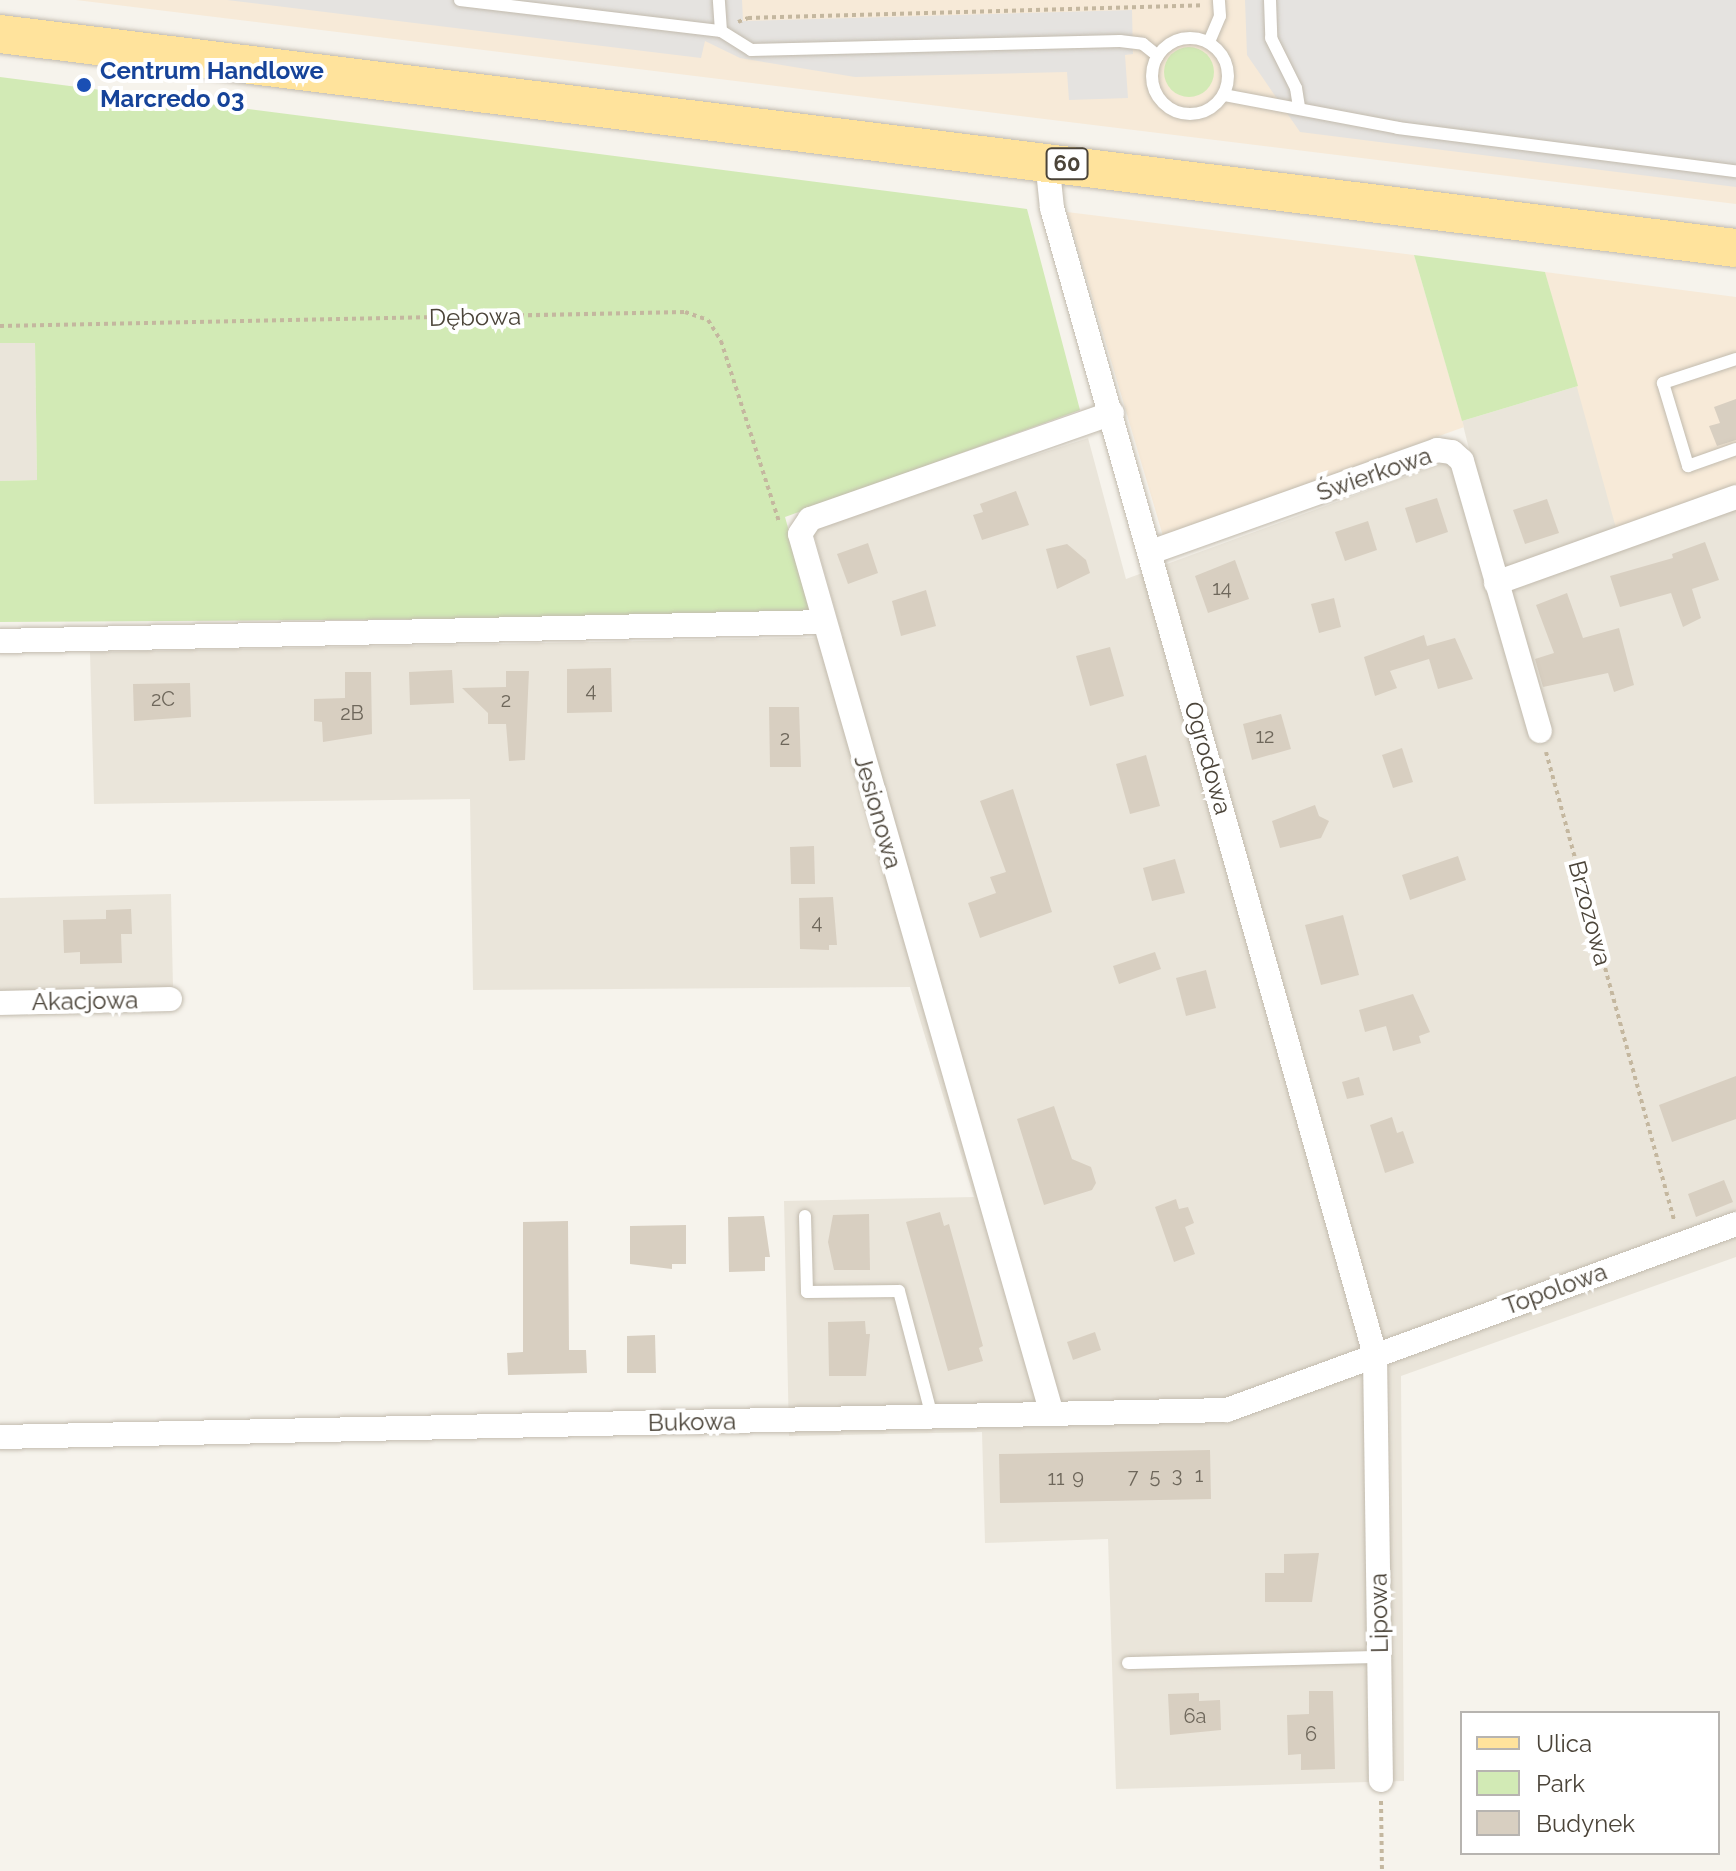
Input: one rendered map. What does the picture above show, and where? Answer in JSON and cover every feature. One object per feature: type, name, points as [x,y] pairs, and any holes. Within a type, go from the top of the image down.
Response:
[{"type":"main road","name":"60","points":[[0,34],[1736,248]]},
{"type":"street","name":"Ogrodowa","points":[[1047,161],[1052,208],[1375,1355]]},
{"type":"street","points":[[800,534],[810,519],[1112,413]]},
{"type":"street","name":"Świerkowa","points":[[1151,552],[1437,450],[1452,452],[1462,461],[1496,583]]},
{"type":"street","points":[[1540,731],[1496,583],[1736,497]]},
{"type":"street","name":"Jesionowa","points":[[800,534],[1052,1414]]},
{"type":"street","points":[[0,641],[823,622]]},
{"type":"street","name":"Akacjowa","points":[[0,1003],[170,999]]},
{"type":"street","name":"Topolowa","points":[[1375,1355],[1736,1224]]},
{"type":"street","name":"Bukowa","points":[[0,1437],[1227,1410],[1375,1355]]},
{"type":"street","name":"Lipowa","points":[[1375,1355],[1381,1780]]},
{"type":"lane","points":[[460,0],[721,31],[751,50],[1120,41],[1143,44],[1158,56]]},
{"type":"lane","points":[[719,0],[721,31]]},
{"type":"lane","points":[[1270,0],[1271,38],[1296,88],[1299,108]]},
{"type":"lane","points":[[1209,42],[1219,2]]},
{"type":"lane","points":[[1224,95],[1227,65],[1209,42],[1190,38],[1172,42],[1158,56],[1153,85],[1170,109],[1200,113],[1224,95],[1455,136],[1736,171]]},
{"type":"lane","points":[[1736,359],[1663,383],[1688,466],[1736,449]]},
{"type":"lane","points":[[805,1216],[807,1292],[899,1291],[932,1417]]},
{"type":"lane","points":[[1128,1663],[1379,1657]]},
{"type":"path","points":[[721,31],[748,18],[1219,2]]},
{"type":"path","name":"Dębowa","points":[[0,326],[685,312],[708,320],[721,341],[775,519],[800,534]]},
{"type":"path","name":"Brzozowa","points":[[1540,731],[1681,1243]]},
{"type":"path","points":[[1381,1780],[1382,1871]]},
{"type":"shaded area","points":[[76,0],[1736,0],[1736,204]]},
{"type":"shaded area","points":[[227,0],[742,0],[743,21],[1132,10],[1133,54],[1125,55],[1128,98],[1069,100],[1067,72],[855,77],[740,58],[705,41],[701,58]]},
{"type":"shaded area","points":[[1245,0],[1736,0],[1736,187],[1300,132],[1247,55]]},
{"type":"shaded area","points":[[1067,212],[1414,255],[1464,427],[1163,536]]},
{"type":"shaded area","points":[[1545,272],[1736,297],[1736,485],[1616,528]]},
{"type":"shaded area","points":[[0,343],[35,343],[37,480],[0,481]]},
{"type":"shaded area","points":[[1578,386],[1622,548],[1736,507],[1736,1257],[1401,1376],[1404,1781],[1116,1789],[1108,1539],[985,1543],[982,1432],[789,1436],[784,1201],[974,1197],[910,987],[473,990],[470,799],[94,804],[90,652],[843,637],[812,528],[1088,438],[1126,579],[1470,453],[1462,421]]},
{"type":"shaded area","points":[[171,894],[173,989],[0,992],[0,898]]},
{"type":"green space","points":[[1189,47],[1206,55],[1214,72],[1206,89],[1189,97],[1172,89],[1164,72],[1172,55]]},
{"type":"green space","points":[[0,77],[1027,209],[1080,410],[785,517],[813,617],[0,622],[0,481],[37,480],[35,343],[0,343]]},
{"type":"green space","points":[[1414,255],[1545,272],[1578,386],[1462,421]]},
{"type":"building","points":[[1736,399],[1736,440],[1717,446],[1709,426],[1720,423],[1714,407]]},
{"type":"building","points":[[1016,491],[1029,525],[982,540],[973,515],[983,512],[980,504]]},
{"type":"building","points":[[1437,498],[1448,532],[1416,543],[1405,508]]},
{"type":"building","points":[[1547,499],[1559,533],[1525,544],[1513,510]]},
{"type":"building","points":[[1368,521],[1377,550],[1345,561],[1335,532]]},
{"type":"building","points":[[1705,542],[1719,580],[1692,589],[1701,618],[1683,627],[1671,593],[1620,607],[1610,576],[1673,558],[1672,554]]},
{"type":"building","points":[[868,543],[878,573],[848,584],[837,554]]},
{"type":"building","points":[[1067,544],[1086,560],[1090,573],[1057,589],[1046,549]]},
{"type":"building","points":[[1235,560],[1249,599],[1208,613],[1195,576]]},
{"type":"building","points":[[926,590],[936,626],[901,636],[892,601]]},
{"type":"building","points":[[1567,593],[1583,638],[1619,628],[1634,685],[1614,692],[1608,673],[1543,687],[1535,659],[1554,653],[1536,605]]},
{"type":"building","points":[[1334,598],[1341,627],[1319,633],[1311,604]]},
{"type":"building","points":[[1424,635],[1427,646],[1455,638],[1473,679],[1438,689],[1429,659],[1390,671],[1397,688],[1375,696],[1364,657]]},
{"type":"building","points":[[1110,647],[1124,696],[1090,706],[1076,656]]},
{"type":"building","points":[[611,668],[612,712],[567,713],[567,669]]},
{"type":"building","points":[[452,670],[454,703],[410,705],[409,672]]},
{"type":"building","points":[[506,671],[529,671],[525,760],[509,761],[506,724],[488,724],[488,713],[462,688],[506,687]]},
{"type":"building","points":[[345,672],[371,672],[372,734],[323,742],[322,722],[314,721],[314,699],[345,698]]},
{"type":"building","points":[[190,683],[191,717],[134,721],[133,684]]},
{"type":"building","points":[[769,707],[799,707],[801,767],[770,767]]},
{"type":"building","points":[[1281,714],[1291,749],[1252,760],[1243,724]]},
{"type":"building","points":[[1402,748],[1413,782],[1393,788],[1382,755]]},
{"type":"building","points":[[1146,755],[1160,806],[1130,814],[1116,764]]},
{"type":"building","points":[[1013,789],[1052,912],[980,938],[968,903],[996,893],[990,877],[1006,872],[980,801]]},
{"type":"building","points":[[1315,805],[1319,816],[1329,821],[1321,838],[1280,848],[1272,821]]},
{"type":"building","points":[[814,846],[815,884],[791,884],[790,847]]},
{"type":"building","points":[[1458,856],[1466,880],[1410,900],[1402,875]]},
{"type":"building","points":[[1175,859],[1185,893],[1152,901],[1143,868]]},
{"type":"building","points":[[833,897],[837,945],[829,945],[829,950],[800,949],[799,898]]},
{"type":"building","points":[[131,909],[132,934],[121,934],[122,963],[80,964],[80,952],[64,953],[63,920],[106,919],[106,910]]},
{"type":"building","points":[[1343,915],[1359,975],[1321,985],[1305,925]]},
{"type":"building","points":[[1155,952],[1161,969],[1119,984],[1113,966]]},
{"type":"building","points":[[1206,970],[1216,1008],[1186,1016],[1176,978]]},
{"type":"building","points":[[1413,994],[1430,1032],[1419,1036],[1421,1043],[1393,1051],[1386,1026],[1365,1032],[1359,1010]]},
{"type":"building","points":[[1736,1076],[1736,1119],[1672,1142],[1659,1105]]},
{"type":"building","points":[[1359,1077],[1364,1095],[1347,1099],[1342,1082]]},
{"type":"building","points":[[1054,1106],[1072,1159],[1091,1167],[1096,1183],[1092,1190],[1044,1205],[1017,1119]]},
{"type":"building","points":[[1392,1117],[1397,1133],[1403,1131],[1414,1163],[1385,1173],[1370,1125]]},
{"type":"building","points":[[1724,1180],[1733,1202],[1696,1217],[1688,1194]]},
{"type":"building","points":[[1176,1199],[1179,1209],[1188,1207],[1194,1223],[1185,1227],[1195,1254],[1174,1262],[1155,1207]]},
{"type":"building","points":[[940,1212],[944,1226],[949,1224],[983,1346],[979,1348],[983,1361],[948,1371],[906,1222]]},
{"type":"building","points":[[869,1214],[870,1270],[834,1270],[828,1242],[833,1215]]},
{"type":"building","points":[[764,1216],[770,1257],[765,1257],[765,1271],[729,1272],[728,1217]]},
{"type":"building","points":[[568,1221],[569,1350],[586,1350],[587,1373],[508,1375],[507,1353],[523,1352],[523,1222]]},
{"type":"building","points":[[686,1225],[686,1264],[672,1264],[672,1269],[630,1264],[630,1226]]},
{"type":"building","points":[[865,1321],[866,1334],[870,1334],[866,1376],[829,1376],[828,1322]]},
{"type":"building","points":[[1095,1332],[1101,1350],[1073,1360],[1067,1342]]},
{"type":"building","points":[[655,1335],[656,1373],[627,1373],[627,1336]]},
{"type":"building","points":[[1210,1450],[1211,1499],[1000,1503],[999,1454]]},
{"type":"building","points":[[1319,1553],[1312,1602],[1265,1602],[1265,1573],[1284,1573],[1284,1554]]},
{"type":"building","points":[[1309,1691],[1333,1691],[1335,1769],[1301,1770],[1301,1754],[1288,1755],[1287,1715],[1309,1714]]},
{"type":"building","points":[[1199,1693],[1199,1701],[1220,1700],[1221,1730],[1170,1735],[1168,1694]]},
{"type":"place","name":"Centrum Handlowe Marcredo 03","points":[[84,85]]}]
